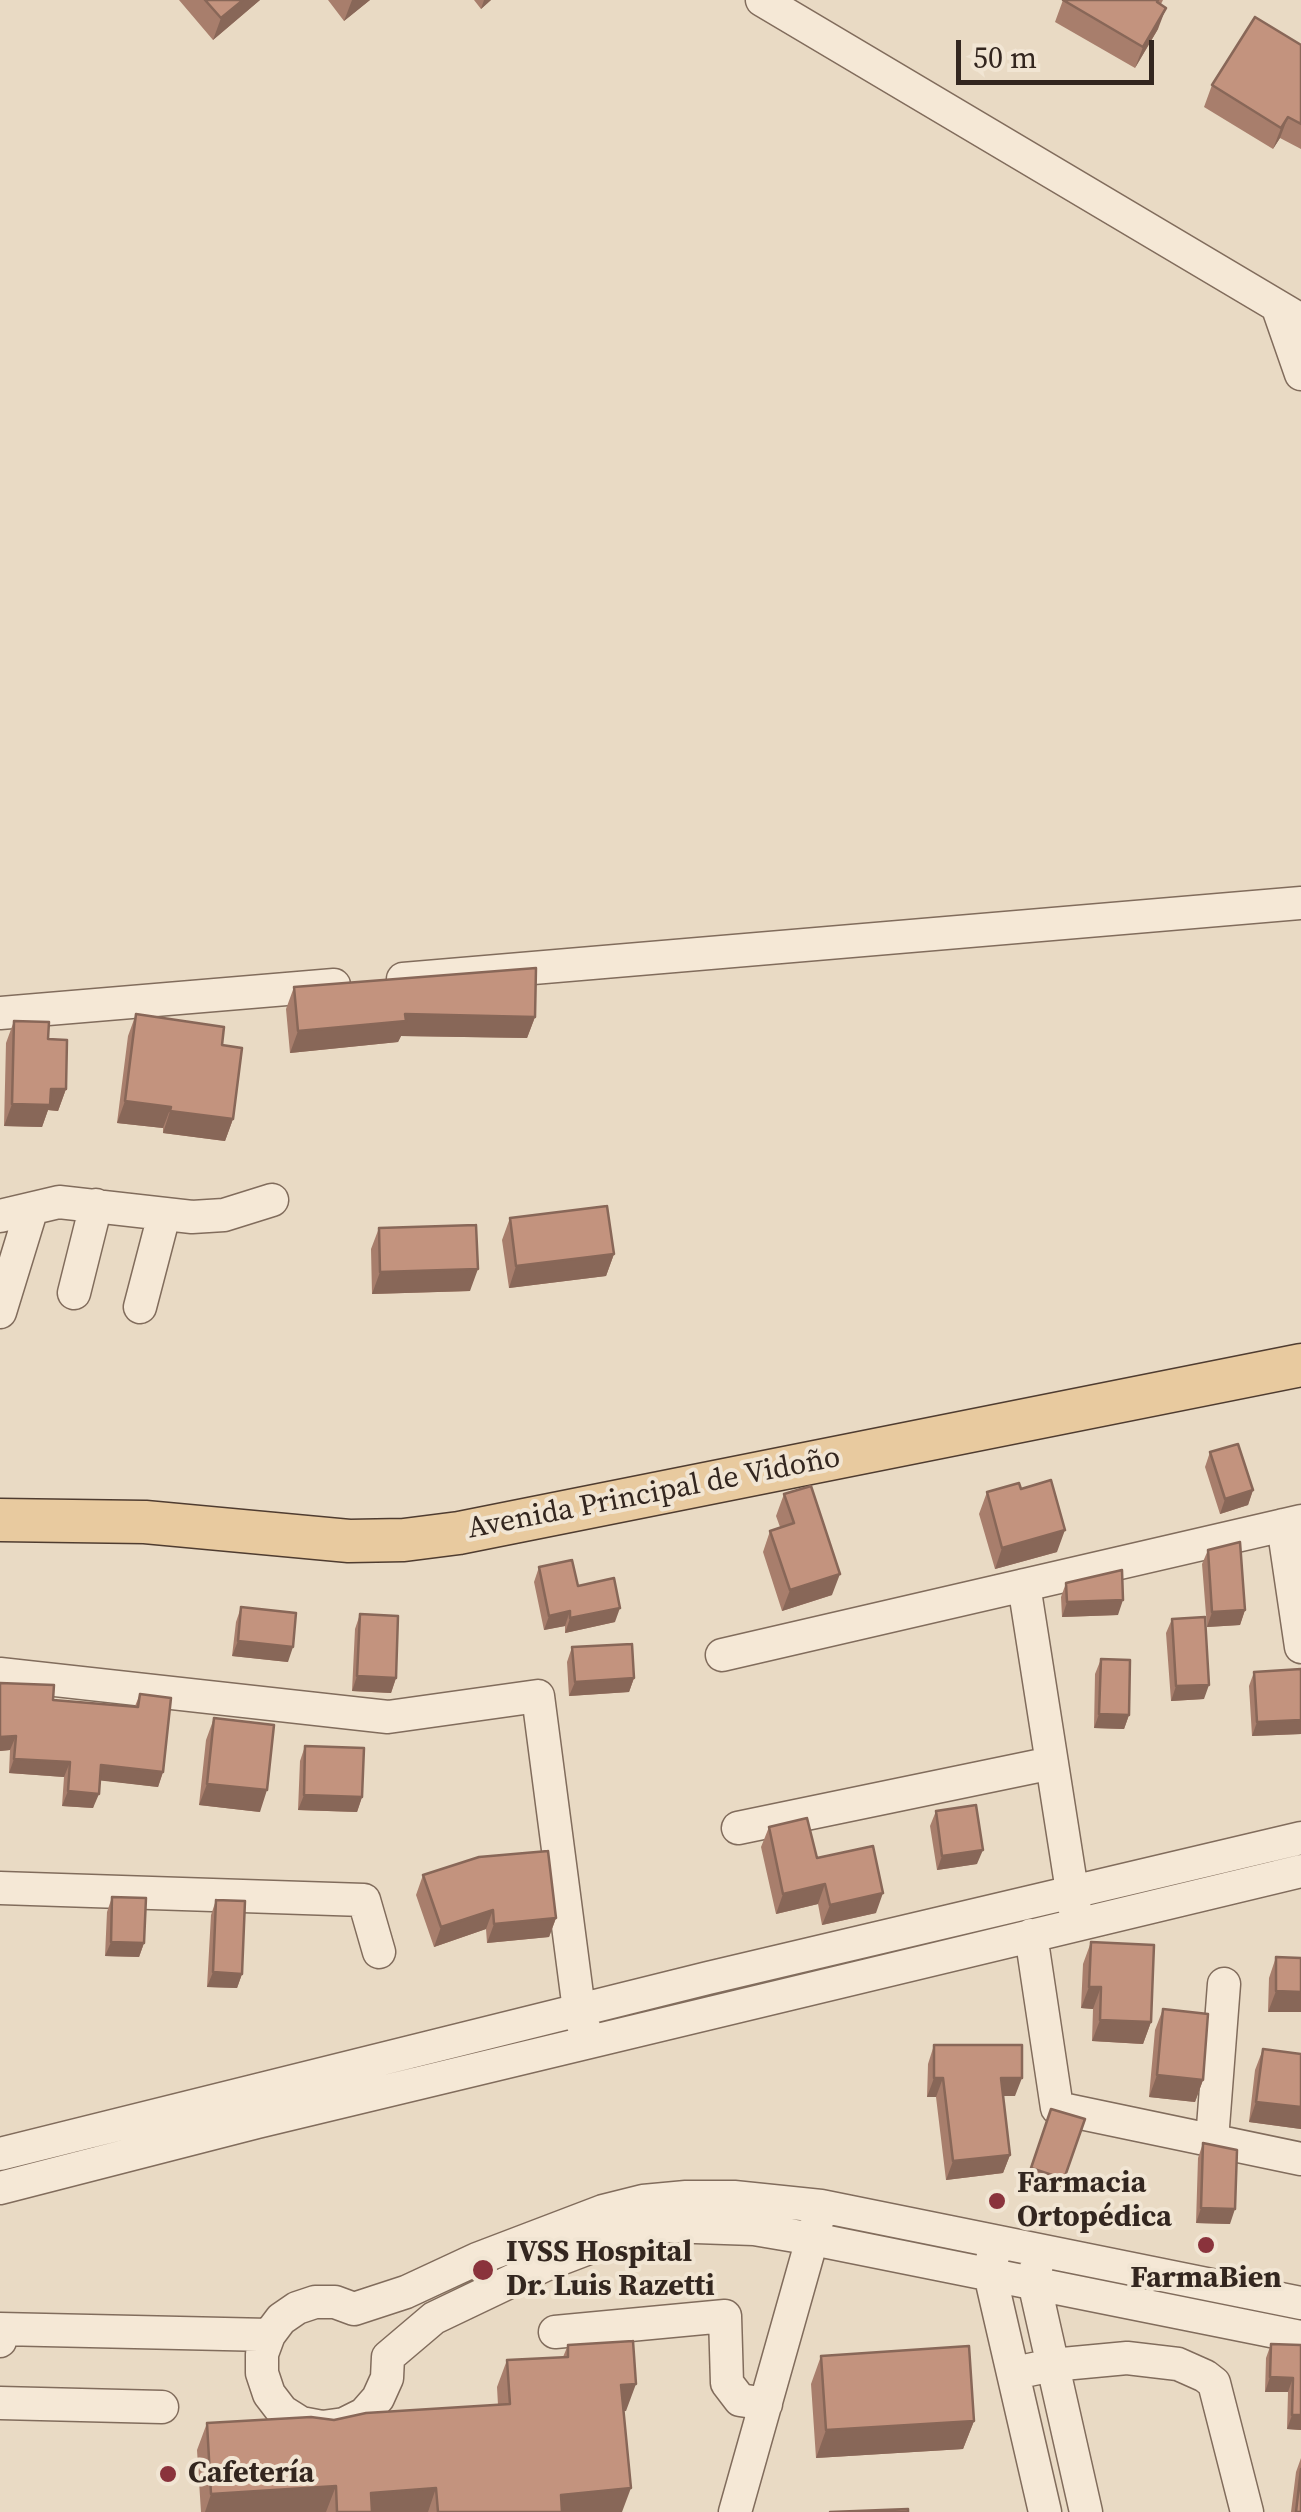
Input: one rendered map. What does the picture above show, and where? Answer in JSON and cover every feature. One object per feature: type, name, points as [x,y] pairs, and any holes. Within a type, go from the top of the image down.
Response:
[{"type":"main road","name":"Avenida Principal de Vidoño","points":[[0,1520],[145,1522],[318,1539],[404,1540],[498,1525],[1301,1365]]},
{"type":"street","points":[[762,0],[1290,314],[1301,374]]},
{"type":"street","points":[[0,1014],[1301,903]]},
{"type":"street","points":[[0,1312],[16,1214],[59,1202],[164,1215],[224,1214],[272,1200]]},
{"type":"street","points":[[74,1293],[96,1205]]},
{"type":"street","points":[[140,1307],[164,1215]]},
{"type":"street","points":[[722,1655],[1292,1524],[1301,1647]]},
{"type":"street","points":[[1024,1585],[1075,1908]]},
{"type":"street","points":[[0,1674],[388,1717],[538,1696],[579,2010],[589,2042]]},
{"type":"street","points":[[738,1828],[1052,1763]]},
{"type":"street","points":[[1301,1838],[1075,1908],[1032,1936],[10,2185],[2,2147],[579,2010],[1075,1908],[1301,1871]]},
{"type":"street","points":[[0,1888],[364,1900],[379,1952]]},
{"type":"street","points":[[1032,1936],[1057,2108],[1301,2159]]},
{"type":"street","points":[[1212,2140],[1224,1984]]},
{"type":"street","points":[[1301,2303],[821,2206],[734,2197],[644,2201],[528,2238],[406,2292],[354,2309],[336,2302],[316,2302],[297,2308],[269,2335],[262,2354],[262,2373],[269,2394],[282,2411],[301,2423],[322,2427],[344,2424],[364,2414],[378,2398],[387,2378],[388,2357],[434,2318],[547,2264],[623,2235],[667,2226],[754,2229],[813,2239],[1301,2337]]},
{"type":"street","points":[[735,2512],[821,2206]]},
{"type":"street","points":[[995,2241],[990,2274],[1045,2512]]},
{"type":"street","points":[[1040,2250],[1034,2282],[1086,2512]]},
{"type":"street","points":[[555,2332],[725,2316],[728,2382],[740,2400],[766,2404]]},
{"type":"street","points":[[0,2341],[0,2329],[269,2335]]},
{"type":"street","points":[[1015,2373],[1127,2358],[1178,2364],[1205,2376],[1214,2383],[1247,2512]]},
{"type":"street","points":[[0,2403],[162,2407]]},
{"type":"building","points":[[205,0],[243,0],[221,18]]},
{"type":"building","points":[[1063,0],[1158,0],[1166,8],[1143,47]]},
{"type":"building","points":[[1255,17],[1301,45],[1301,124],[1288,117],[1281,128],[1212,85]]},
{"type":"building","points":[[536,968],[535,1017],[405,1014],[406,1021],[298,1031],[294,987]]},
{"type":"building","points":[[136,1014],[224,1027],[222,1045],[242,1048],[233,1119],[125,1101]]},
{"type":"building","points":[[14,1021],[49,1022],[48,1039],[67,1040],[66,1089],[51,1089],[50,1105],[12,1104]]},
{"type":"building","points":[[607,1206],[614,1254],[516,1266],[510,1218]]},
{"type":"building","points":[[476,1225],[478,1269],[380,1272],[379,1228]]},
{"type":"building","points":[[1238,1444],[1253,1490],[1225,1499],[1210,1452]]},
{"type":"building","points":[[1051,1480],[1065,1530],[1002,1548],[987,1492],[1019,1483],[1021,1489]]},
{"type":"building","points":[[811,1486],[840,1574],[790,1590],[770,1531],[794,1523],[784,1494]]},
{"type":"building","points":[[1240,1542],[1245,1610],[1212,1612],[1208,1550]]},
{"type":"building","points":[[572,1560],[578,1586],[614,1578],[620,1608],[570,1618],[570,1611],[549,1616],[539,1567]]},
{"type":"building","points":[[1122,1570],[1123,1600],[1067,1602],[1066,1583]]},
{"type":"building","points":[[241,1607],[296,1613],[293,1647],[238,1641]]},
{"type":"building","points":[[360,1614],[398,1616],[396,1678],[357,1676]]},
{"type":"building","points":[[1205,1617],[1209,1685],[1176,1686],[1172,1619]]},
{"type":"building","points":[[632,1644],[634,1678],[575,1682],[572,1647]]},
{"type":"building","points":[[1101,1659],[1130,1660],[1129,1715],[1099,1714]]},
{"type":"building","points":[[1301,1669],[1301,1720],[1257,1722],[1254,1672]]},
{"type":"building","points":[[0,1683],[54,1685],[53,1700],[138,1707],[140,1694],[171,1698],[163,1772],[101,1765],[99,1794],[68,1791],[70,1762],[14,1759],[16,1736],[0,1737]]},
{"type":"building","points":[[214,1718],[274,1725],[267,1790],[207,1784]]},
{"type":"building","points":[[305,1746],[364,1748],[362,1797],[304,1795]]},
{"type":"building","points":[[976,1805],[983,1850],[942,1856],[936,1811]]},
{"type":"building","points":[[807,1818],[817,1858],[873,1846],[883,1893],[830,1905],[825,1884],[783,1894],[769,1827]]},
{"type":"building","points":[[548,1851],[556,1918],[494,1924],[493,1910],[441,1927],[423,1875],[479,1857]]},
{"type":"building","points":[[112,1897],[146,1898],[144,1943],[111,1942]]},
{"type":"building","points":[[216,1900],[245,1901],[242,1974],[213,1972]]},
{"type":"building","points":[[1091,1942],[1154,1945],[1151,2022],[1100,2020],[1101,1987],[1089,1987]]},
{"type":"building","points":[[1276,1957],[1301,1958],[1301,1992],[1276,1991]]},
{"type":"building","points":[[1163,2009],[1208,2014],[1203,2080],[1157,2075]]},
{"type":"building","points":[[934,2045],[1022,2045],[1022,2078],[1001,2078],[1010,2155],[953,2161],[943,2078],[934,2078]]},
{"type":"building","points":[[1263,2049],[1301,2054],[1301,2107],[1256,2102]]},
{"type":"building","points":[[1051,2109],[1085,2119],[1064,2179],[1031,2168]]},
{"type":"building","points":[[1203,2143],[1237,2150],[1235,2209],[1201,2208]]},
{"type":"building","points":[[633,2341],[636,2384],[621,2385],[631,2488],[561,2495],[562,2512],[438,2512],[436,2488],[371,2493],[372,2512],[337,2512],[336,2486],[211,2494],[207,2423],[311,2417],[334,2420],[366,2413],[510,2404],[507,2360],[568,2357],[568,2345]]},
{"type":"building","points":[[1271,2344],[1301,2345],[1301,2415],[1292,2415],[1293,2378],[1270,2377]]},
{"type":"building","points":[[969,2346],[974,2421],[826,2430],[821,2356]]},
{"type":"building","points":[[1301,2469],[1301,2512],[1296,2512]]},
{"type":"building","points":[[908,2509],[908,2512],[830,2512]]},
{"type":"place","name":"Farmacia Ortopédica","points":[[997,2201]]},
{"type":"place","name":"FarmaBien","points":[[1206,2245]]},
{"type":"place","name":"IVSS Hospital Dr. Luis Razetti","points":[[483,2270]]},
{"type":"place","name":"Cafetería","points":[[168,2474]]}]
